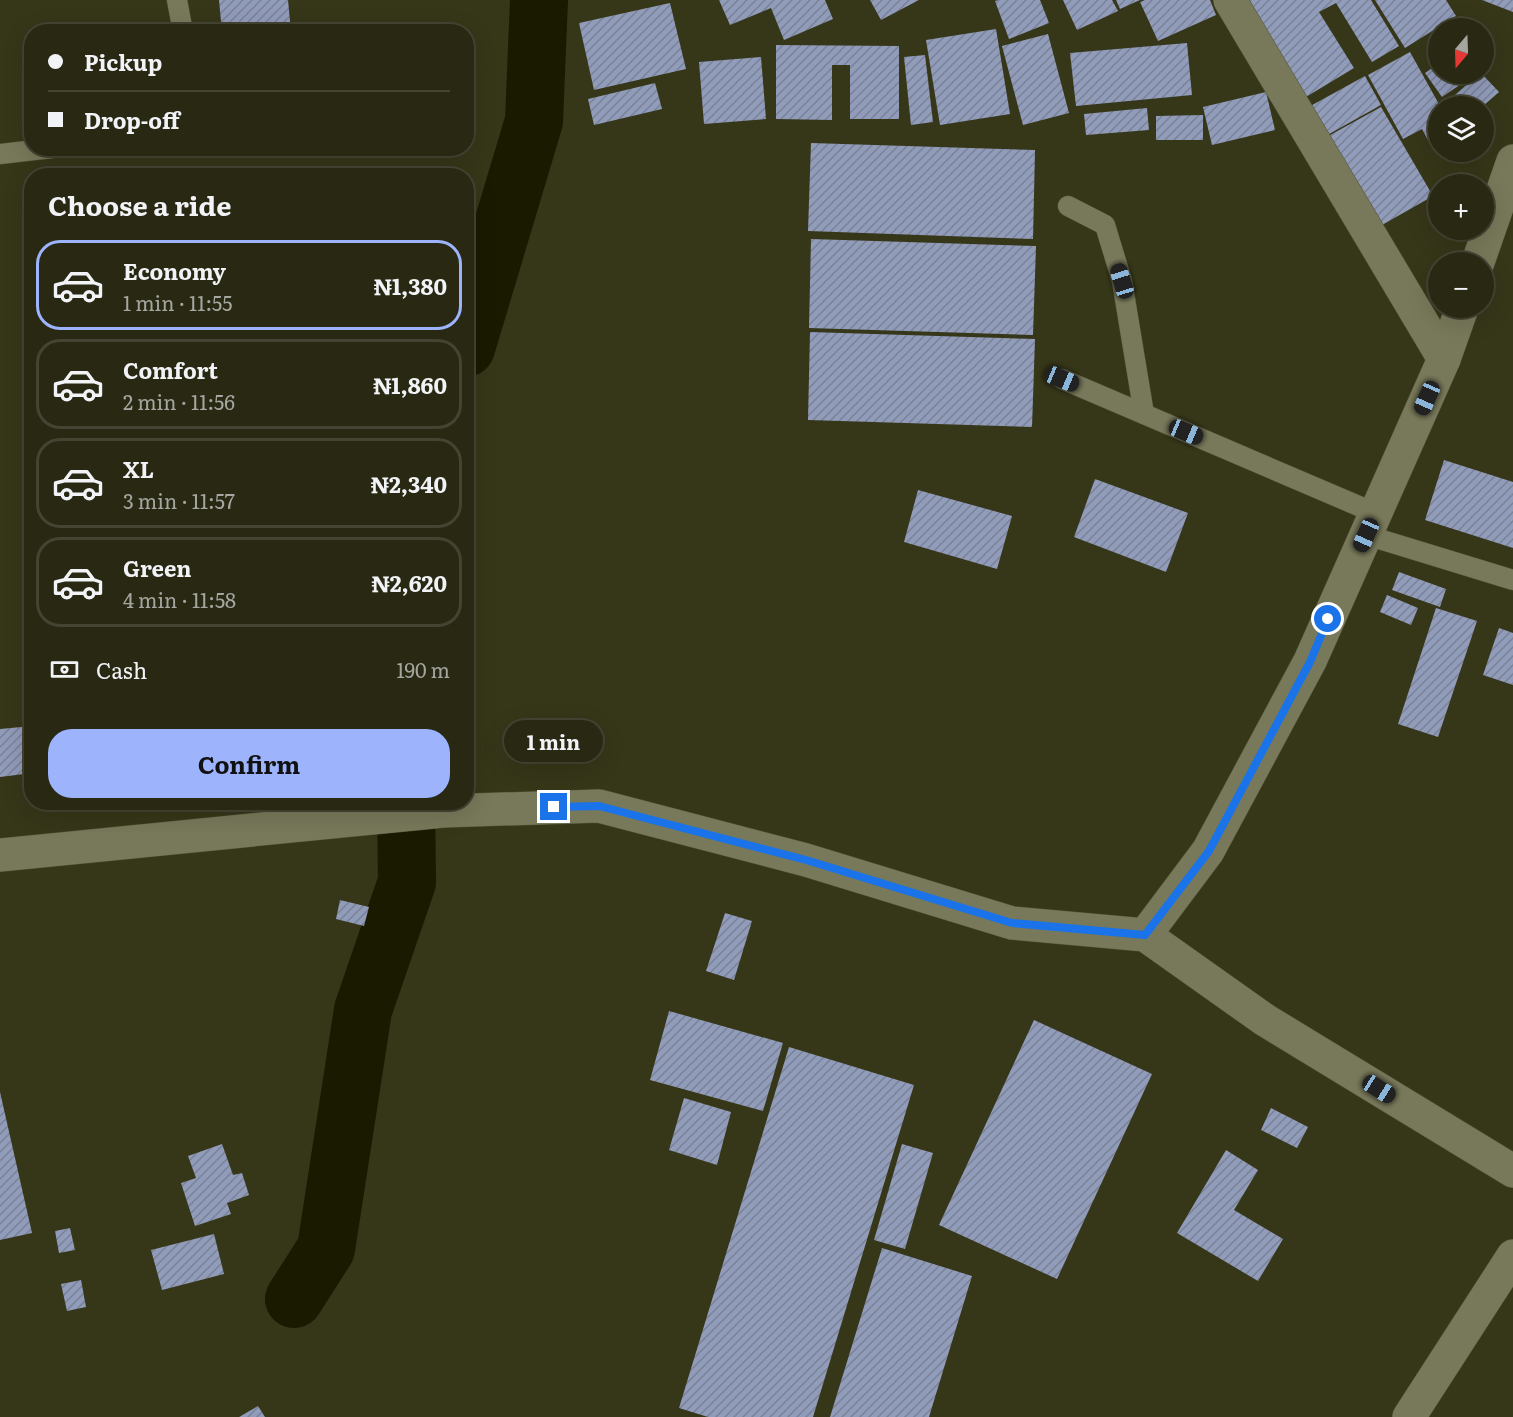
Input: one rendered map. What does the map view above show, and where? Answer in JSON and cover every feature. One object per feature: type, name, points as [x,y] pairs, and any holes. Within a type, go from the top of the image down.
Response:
[{"type":"street","points":[[1230,0],[1444,359]]},
{"type":"street","points":[[1481,252],[1513,161]]},
{"type":"street","points":[[1145,935],[1209,851],[1310,662],[1444,359],[1458,318]]},
{"type":"street","points":[[0,855],[443,811],[599,806],[806,860],[1012,923],[1145,935],[1265,1020],[1513,1171]]},
{"type":"street","points":[[1409,1417],[1513,1256]]},
{"type":"lane","points":[[177,0],[182,24]]},
{"type":"lane","points":[[0,154],[24,151]]},
{"type":"lane","points":[[1068,206],[1105,225],[1122,281],[1144,414]]},
{"type":"lane","points":[[1062,379],[1144,414],[1370,524],[1513,580]]},
{"type":"building","points":[[219,0],[288,0],[290,24],[221,24]]},
{"type":"building","points":[[719,0],[825,0],[833,19],[784,40],[771,8],[730,25]]},
{"type":"building","points":[[870,0],[919,0],[881,20]]},
{"type":"building","points":[[1040,0],[1049,23],[1009,39],[995,1]]},
{"type":"building","points":[[1063,0],[1112,0],[1118,11],[1077,30]]},
{"type":"building","points":[[1116,0],[1140,0],[1120,9]]},
{"type":"building","points":[[1145,0],[1210,0],[1216,15],[1158,41],[1140,2]]},
{"type":"building","points":[[1243,0],[1371,0],[1399,46],[1372,62],[1336,3],[1319,12],[1354,68],[1296,103]]},
{"type":"building","points":[[1375,0],[1446,0],[1456,16],[1428,18],[1428,34],[1405,48]]},
{"type":"building","points":[[1482,0],[1513,0],[1513,12]]},
{"type":"building","points":[[670,3],[686,69],[594,90],[579,23]]},
{"type":"building","points":[[996,29],[1010,114],[940,125],[926,40]]},
{"type":"building","points":[[1048,34],[1069,113],[1023,125],[1002,46]]},
{"type":"building","points":[[1187,43],[1192,95],[1076,106],[1070,53]]},
{"type":"building","points":[[776,45],[899,46],[899,119],[850,119],[850,65],[832,65],[832,120],[776,119]]},
{"type":"building","points":[[1410,52],[1434,96],[1428,96],[1428,140],[1422,129],[1403,139],[1368,75]]},
{"type":"building","points":[[925,55],[933,122],[911,125],[904,57]]},
{"type":"building","points":[[761,57],[766,119],[704,124],[699,62]]},
{"type":"building","points":[[1365,76],[1381,105],[1322,138],[1305,109]]},
{"type":"building","points":[[655,83],[662,109],[594,125],[588,99]]},
{"type":"building","points":[[1433,84],[1461,84],[1443,96]]},
{"type":"building","points":[[1468,84],[1491,84],[1499,92],[1494,96],[1454,96]]},
{"type":"building","points":[[1266,92],[1275,130],[1212,145],[1203,107]]},
{"type":"building","points":[[1381,107],[1428,187],[1428,199],[1375,229],[1323,139]]},
{"type":"building","points":[[1147,108],[1149,130],[1086,135],[1084,114]]},
{"type":"building","points":[[1203,115],[1203,140],[1156,140],[1156,116]]},
{"type":"building","points":[[811,143],[1035,150],[1033,239],[808,231]]},
{"type":"building","points":[[811,239],[1036,246],[1033,335],[809,328]]},
{"type":"building","points":[[810,332],[1035,339],[1032,427],[808,420]]},
{"type":"building","points":[[1444,460],[1513,482],[1513,548],[1425,520]]},
{"type":"building","points":[[1095,479],[1188,513],[1166,572],[1074,537]]},
{"type":"building","points":[[918,490],[1012,516],[997,569],[904,542]]},
{"type":"building","points":[[1399,572],[1446,589],[1440,607],[1392,590]]},
{"type":"building","points":[[1387,595],[1418,608],[1411,625],[1380,612]]},
{"type":"building","points":[[1436,608],[1477,621],[1438,737],[1398,724]]},
{"type":"building","points":[[1499,628],[1513,633],[1513,685],[1483,675]]},
{"type":"building","points":[[24,727],[24,774],[0,777],[0,729]]},
{"type":"building","points":[[340,900],[369,907],[364,926],[336,919]]},
{"type":"building","points":[[725,913],[752,921],[734,980],[706,971]]},
{"type":"building","points":[[669,1011],[783,1043],[763,1111],[650,1080]]},
{"type":"building","points":[[1034,1020],[1152,1074],[1057,1279],[939,1225]]},
{"type":"building","points":[[789,1047],[914,1085],[813,1417],[708,1417],[679,1408]]},
{"type":"building","points":[[0,1092],[32,1233],[0,1240]]},
{"type":"building","points":[[684,1098],[731,1112],[717,1165],[669,1150]]},
{"type":"building","points":[[1271,1108],[1308,1127],[1297,1148],[1261,1130]]},
{"type":"building","points":[[222,1144],[233,1175],[242,1173],[249,1195],[227,1203],[231,1214],[195,1226],[181,1183],[196,1178],[188,1156]]},
{"type":"building","points":[[902,1144],[933,1153],[905,1249],[874,1240]]},
{"type":"building","points":[[1226,1150],[1258,1170],[1234,1210],[1283,1239],[1258,1281],[1177,1233]]},
{"type":"building","points":[[70,1228],[75,1250],[59,1253],[55,1231]]},
{"type":"building","points":[[214,1234],[224,1274],[162,1290],[151,1250]]},
{"type":"building","points":[[882,1248],[972,1276],[929,1417],[830,1417]]},
{"type":"building","points":[[81,1280],[86,1307],[67,1311],[61,1284]]},
{"type":"building","points":[[258,1406],[265,1417],[239,1417]]},
{"type":"waterway","points":[[474,321],[534,121],[539,0]]},
{"type":"waterway","points":[[294,1299],[326,1249],[363,1010],[407,882],[406,810]]},
{"type":"route","points":[[554,807],[599,806],[806,860],[1012,923],[1145,935],[1209,851],[1310,662],[1328,619]]}]
